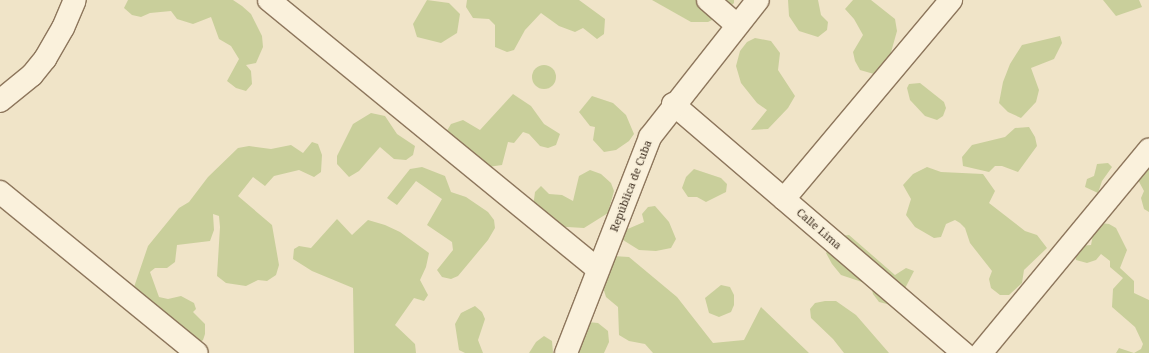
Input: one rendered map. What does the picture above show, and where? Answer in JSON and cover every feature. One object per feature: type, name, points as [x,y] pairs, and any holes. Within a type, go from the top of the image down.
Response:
[{"type":"street","points":[[0,101],[32,75],[45,59],[64,28],[75,0]]},
{"type":"street","points":[[269,0],[598,269]]},
{"type":"street","points":[[708,0],[737,25]]},
{"type":"street","name":"República de Cuba","points":[[566,353],[650,137],[674,104],[758,0]]},
{"type":"street","points":[[784,199],[951,0]]},
{"type":"street","name":"Calle Lima","points":[[674,104],[964,353]]},
{"type":"street","points":[[981,353],[1149,150]]},
{"type":"street","points":[[0,192],[198,353]]},
{"type":"green space","points":[[128,0],[233,0],[242,6],[251,14],[262,36],[263,47],[256,63],[246,65],[251,71],[252,84],[246,91],[236,88],[227,81],[239,59],[231,46],[219,39],[211,17],[193,24],[177,19],[171,11],[150,13],[141,17],[132,15],[124,8]]},
{"type":"green space","points":[[427,0],[449,3],[460,14],[457,33],[441,43],[417,37],[413,24]]},
{"type":"green space","points":[[467,0],[579,0],[605,19],[604,34],[597,39],[583,28],[575,32],[559,26],[541,13],[525,30],[514,50],[507,52],[495,47],[495,25],[489,19],[473,18],[466,7]]},
{"type":"green space","points":[[652,0],[734,0],[734,3],[722,15],[708,22],[691,22]]},
{"type":"green space","points":[[788,0],[818,0],[821,15],[828,22],[827,30],[818,37],[799,31],[789,16]]},
{"type":"green space","points":[[853,0],[871,0],[895,19],[897,31],[888,63],[874,74],[860,70],[855,61],[853,52],[863,35],[854,19],[845,9]]},
{"type":"green space","points":[[1103,0],[1139,0],[1142,7],[1116,16]]},
{"type":"green space","points":[[1060,36],[1062,43],[1054,59],[1031,68],[1039,90],[1036,102],[1021,118],[1008,112],[999,103],[1003,82],[1010,64],[1022,45]]},
{"type":"green space","points":[[755,38],[771,41],[780,53],[778,70],[795,96],[788,108],[768,129],[751,130],[767,110],[757,103],[741,83],[736,66],[740,51],[747,42]]},
{"type":"green space","points":[[544,65],[553,68],[556,77],[553,86],[544,89],[535,86],[532,77],[535,68]]},
{"type":"green space","points":[[920,83],[944,102],[946,108],[943,116],[937,120],[925,116],[910,100],[907,88],[909,84]]},
{"type":"green space","points":[[513,94],[531,106],[544,124],[560,134],[556,145],[548,148],[540,146],[529,134],[523,132],[514,143],[508,142],[502,165],[488,167],[445,134],[451,124],[463,120],[480,130]]},
{"type":"green space","points":[[592,96],[613,103],[626,115],[634,134],[629,141],[616,150],[604,152],[593,140],[595,127],[590,126],[579,112]]},
{"type":"green space","points":[[371,113],[385,116],[397,134],[415,146],[413,155],[406,160],[394,159],[380,147],[359,171],[349,177],[337,164],[337,156],[353,124]]},
{"type":"green space","points":[[1029,127],[1035,137],[1037,146],[1018,172],[1002,166],[995,166],[989,172],[963,166],[962,157],[972,145],[1005,137],[1015,128]]},
{"type":"green space","points":[[312,142],[318,144],[322,155],[321,172],[314,177],[299,170],[274,176],[265,186],[253,177],[238,196],[272,225],[279,265],[276,275],[267,281],[258,280],[246,286],[226,283],[217,276],[220,227],[219,216],[213,214],[214,230],[210,241],[177,245],[175,262],[167,268],[155,268],[150,272],[159,297],[168,299],[181,296],[194,303],[196,309],[193,312],[205,324],[205,334],[203,340],[195,346],[132,293],[148,246],[179,208],[189,202],[208,177],[238,148],[249,146],[271,149],[291,145],[303,153]]},
{"type":"green space","points":[[1149,156],[1149,212],[1144,209],[1141,198],[1144,191],[1137,178]]},
{"type":"green space","points":[[1108,163],[1112,167],[1102,181],[1098,193],[1085,187],[1087,179],[1094,176],[1097,164]]},
{"type":"green space","points":[[422,167],[445,176],[451,192],[466,197],[488,212],[494,220],[495,228],[488,240],[458,276],[451,279],[442,277],[437,270],[453,250],[452,242],[427,225],[442,199],[416,181],[397,205],[387,198],[410,169]]},
{"type":"green space","points":[[927,167],[941,172],[983,174],[995,191],[989,203],[1025,231],[1037,235],[1047,248],[1024,270],[1022,283],[1009,295],[1000,295],[991,288],[989,279],[992,271],[970,243],[965,228],[960,223],[955,220],[946,224],[941,237],[934,238],[915,227],[906,215],[911,199],[903,185],[913,174]]},
{"type":"green space","points":[[694,169],[721,178],[727,184],[726,192],[706,202],[697,197],[688,197],[682,188],[686,177]]},
{"type":"green space","points":[[590,170],[601,174],[611,183],[614,191],[608,213],[584,228],[551,226],[533,207],[535,192],[541,186],[549,194],[562,195],[573,201],[579,176]]},
{"type":"green space","points":[[655,206],[669,222],[676,239],[671,248],[656,251],[639,250],[623,240],[623,231],[644,222],[642,214],[648,207]]},
{"type":"green space","points":[[337,219],[352,235],[368,220],[385,225],[400,232],[429,253],[426,267],[420,280],[428,295],[424,301],[414,298],[395,325],[415,344],[416,353],[354,353],[353,288],[312,271],[293,259],[294,249],[299,246],[311,248]]},
{"type":"green space","points":[[1101,223],[1109,224],[1116,228],[1127,250],[1120,268],[1134,281],[1134,293],[1149,300],[1149,353],[1134,353],[1141,349],[1143,344],[1135,327],[1112,307],[1113,289],[1123,278],[1110,267],[1110,261],[1101,254],[1096,260],[1087,263],[1076,260],[1074,251],[1079,246],[1091,245],[1094,230]]},
{"type":"green space","points":[[849,235],[895,275],[906,268],[914,271],[900,298],[891,305],[879,302],[873,294],[871,285],[841,275],[832,264],[826,253],[840,236]]},
{"type":"green space","points":[[613,256],[629,257],[677,297],[713,343],[744,340],[761,307],[809,353],[653,353],[645,344],[629,341],[619,335],[618,307],[606,297],[601,281]]},
{"type":"green space","points":[[721,285],[730,287],[734,295],[734,305],[731,312],[719,317],[709,313],[705,298]]},
{"type":"green space","points":[[836,301],[856,315],[889,353],[844,353],[833,339],[811,318],[810,309],[815,303]]},
{"type":"green space","points":[[475,306],[482,312],[485,319],[478,340],[483,353],[465,353],[459,350],[455,324],[461,313]]},
{"type":"green space","points":[[588,322],[598,323],[608,331],[609,342],[604,353],[579,353],[575,346]]},
{"type":"green space","points":[[544,336],[552,341],[553,353],[529,353],[536,342]]},
{"type":"green space","points":[[1119,348],[1134,353],[1116,353]]}]
